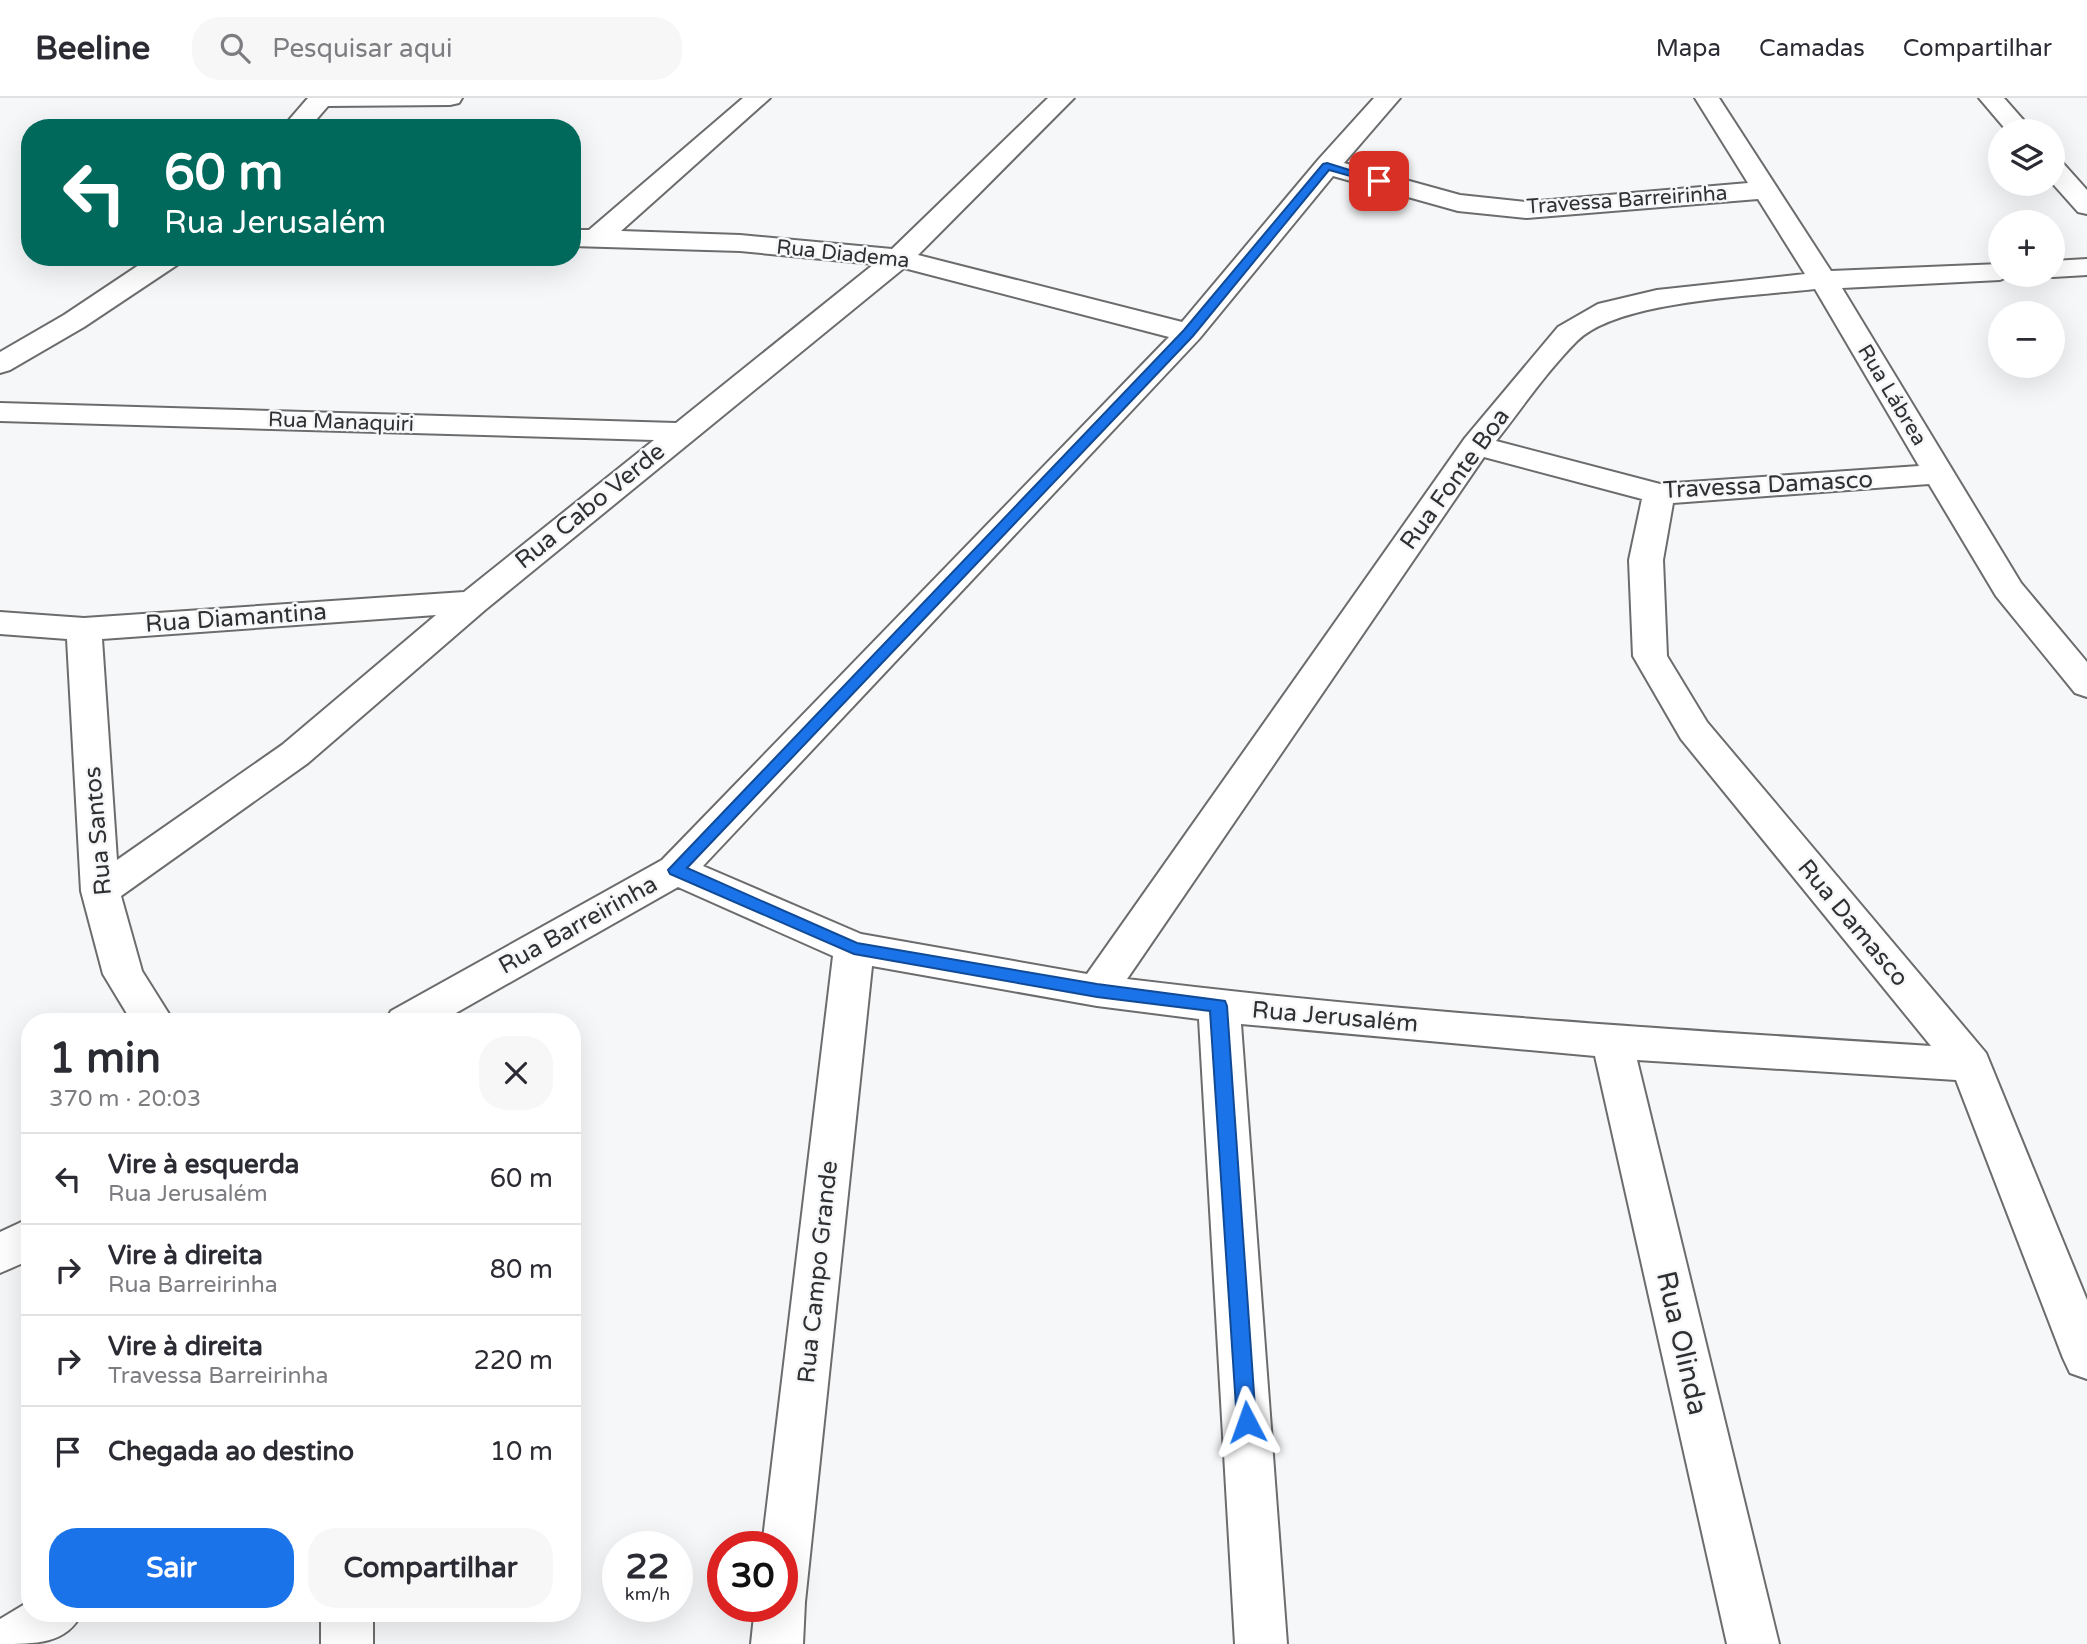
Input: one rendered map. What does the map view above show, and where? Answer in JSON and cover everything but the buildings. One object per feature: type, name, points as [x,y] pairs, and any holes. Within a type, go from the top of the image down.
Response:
[{"type":"street","points":[[303,119],[321,99],[450,98]]},
{"type":"street","points":[[585,237],[758,98]]},
{"type":"street","name":"Rua Cabo Verde","points":[[100,891],[295,754],[473,601],[899,258],[1062,98]]},
{"type":"street","name":"Rua Barreirinha","points":[[422,1013],[676,870],[1189,333],[1327,166],[1388,98]]},
{"type":"street","name":"Rua Lábrea","points":[[1707,98],[1823,280],[2008,590],[2087,685]]},
{"type":"street","points":[[1991,98],[2009,119]]},
{"type":"street","name":"Travessa Barreirinha","points":[[1327,166],[1458,202],[1527,210],[1765,190]]},
{"type":"street","points":[[2065,181],[2087,206]]},
{"type":"street","name":"Rua Diadema","points":[[585,237],[740,243],[899,258],[1189,333]]},
{"type":"street","points":[[0,364],[74,321],[156,266]]},
{"type":"street","points":[[2065,268],[2087,267]]},
{"type":"street","name":"Rua Fonte Boa","points":[[1097,990],[1476,445],[1568,333],[1608,310],[1657,299],[1823,280],[1988,273]]},
{"type":"street","name":"Rua Manaquiri","points":[[0,412],[681,432]]},
{"type":"street","name":"Travessa Damasco","points":[[1476,445],[1659,494],[1940,474]]},
{"type":"street","name":"Rua Damasco","points":[[1659,494],[1646,560],[1650,656],[1694,730],[1971,1065],[2087,1358]]},
{"type":"street","name":"Rua Diamantina","points":[[0,623],[84,629],[473,601]]},
{"type":"street","name":"Rua Santos","points":[[84,629],[100,891],[123,974],[147,1013]]},
{"type":"street","name":"Rua Jerusalém","points":[[676,870],[854,948],[1097,990],[1219,1006],[1612,1042],[1971,1065]]},
{"type":"street","name":"Rua Campo Grande","points":[[789,1531],[854,948]]},
{"type":"street","points":[[1219,1006],[1261,1644]]},
{"type":"street","name":"Rua Olinda","points":[[1612,1042],[1753,1644]]},
{"type":"street","points":[[0,1254],[21,1242]]},
{"type":"street","points":[[7,1644],[42,1622]]},
{"type":"street","points":[[347,1644],[348,1622]]},
{"type":"street","points":[[777,1644],[779,1622]]},
{"type":"route","points":[[1247,1422],[1219,1006],[1097,990],[854,948],[676,870],[1189,333],[1327,166],[1379,181]]}]
